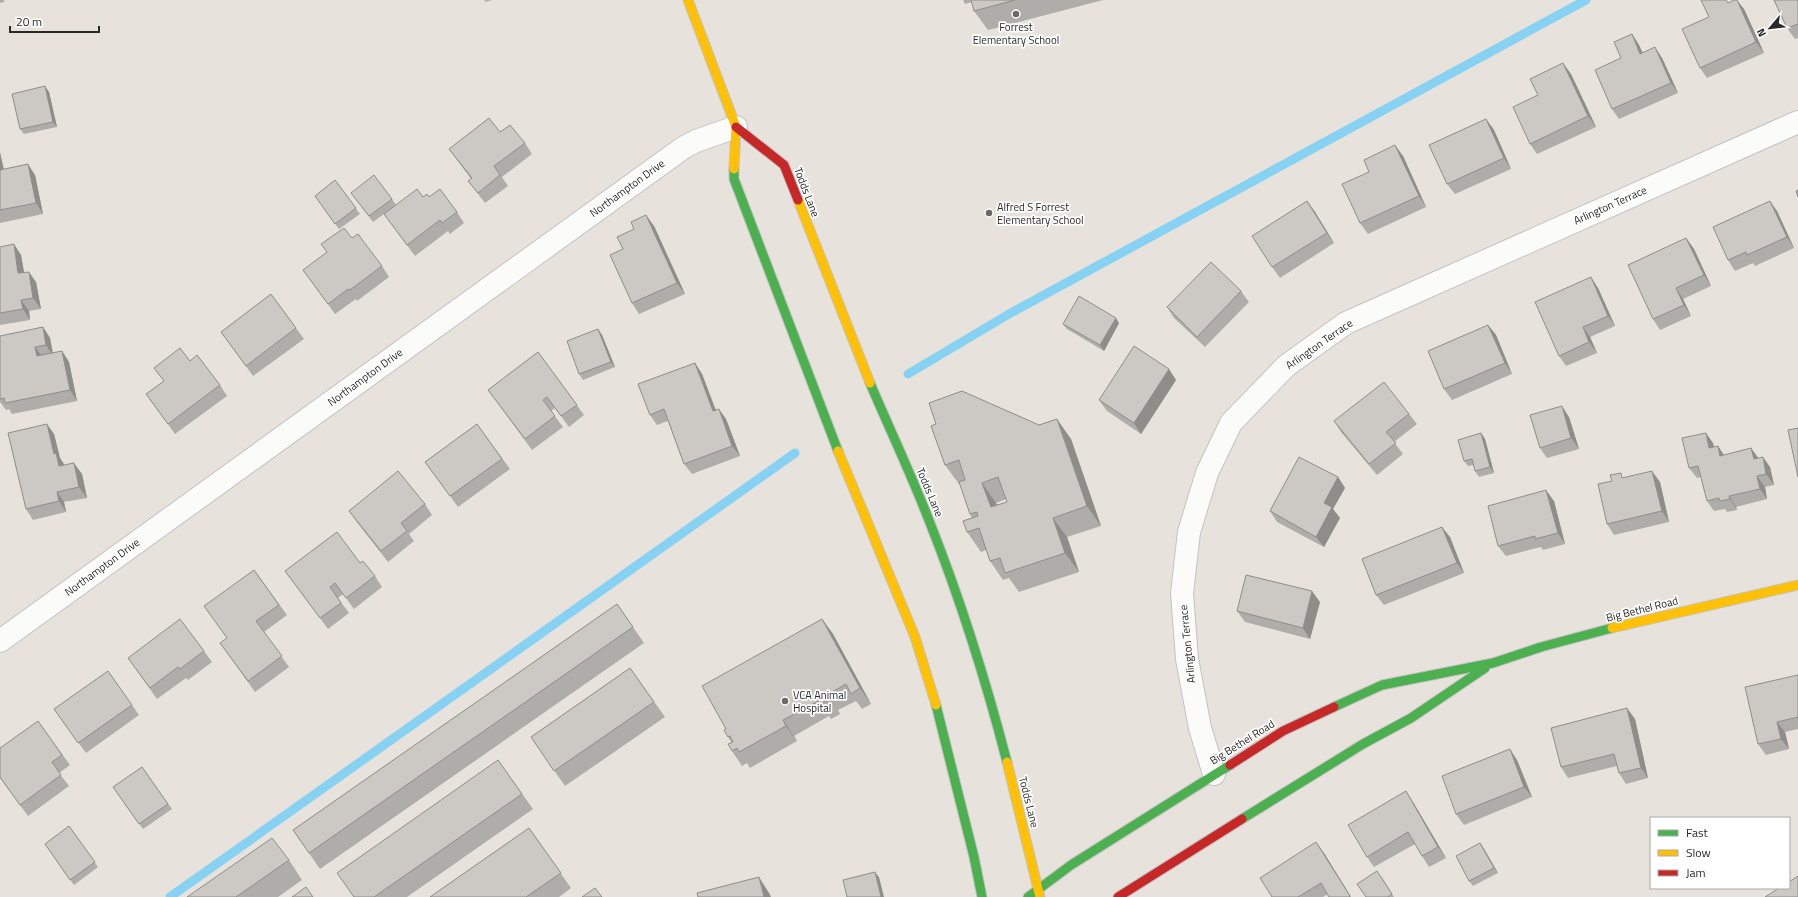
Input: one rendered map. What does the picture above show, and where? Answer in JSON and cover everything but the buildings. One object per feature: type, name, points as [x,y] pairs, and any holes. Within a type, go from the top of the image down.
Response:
[{"type":"main road","points":[[688,0],[736,126],[734,179],[834,441],[914,636],[943,729],[974,857],[982,897]]},
{"type":"main road","name":"Todds Lane","points":[[736,126],[784,165],[863,367],[930,522],[961,606],[993,709],[1039,893]]},
{"type":"main road","name":"Big Bethel Road","points":[[1028,897],[1039,893],[1082,858],[1283,731],[1382,685],[1493,663],[1541,647],[1599,631],[1798,585]]},
{"type":"main road","name":"Big Bethel Road","points":[[1118,897],[1317,772],[1363,744],[1411,718],[1493,663]]},
{"type":"street","name":"Arlington Terrace","points":[[1214,774],[1200,728],[1187,659],[1182,593],[1189,532],[1206,473],[1231,423],[1286,366],[1346,323],[1798,122]]},
{"type":"street","name":"Northampton Drive","points":[[0,641],[682,148],[696,141],[736,126]]},
{"type":"waterway","points":[[908,374],[1009,314],[1586,0]]},
{"type":"waterway","points":[[170,897],[795,453]]},
{"type":"traffic: fast","points":[[734,169],[734,179],[838,451]]},
{"type":"traffic: fast","points":[[870,383],[916,488],[952,582],[982,671],[1007,762]]},
{"type":"traffic: fast","points":[[1334,707],[1382,685],[1493,663],[1541,647],[1612,628]]},
{"type":"traffic: fast","points":[[1242,819],[1363,744],[1411,718],[1485,668]]},
{"type":"traffic: fast","points":[[936,705],[974,857],[982,897]]},
{"type":"traffic: fast","points":[[1028,897],[1071,865],[1230,765]]},
{"type":"traffic: slow","points":[[688,0],[736,127],[734,169]]},
{"type":"traffic: slow","points":[[798,200],[870,383]]},
{"type":"traffic: slow","points":[[838,451],[915,637],[936,705]]},
{"type":"traffic: slow","points":[[1612,628],[1798,585]]},
{"type":"traffic: slow","points":[[1007,762],[1040,897]]},
{"type":"traffic: jam","points":[[736,127],[784,165],[798,200]]},
{"type":"traffic: jam","points":[[1230,765],[1283,731],[1334,707]]},
{"type":"traffic: jam","points":[[1118,897],[1242,819]]},
{"type":"place","name":"Forrest Elementary School","points":[[1016,14]]},
{"type":"place","name":"Alfred S Forrest Elementary School","points":[[989,213]]},
{"type":"place","name":"VCA Animal Hospital","points":[[785,701]]}]
